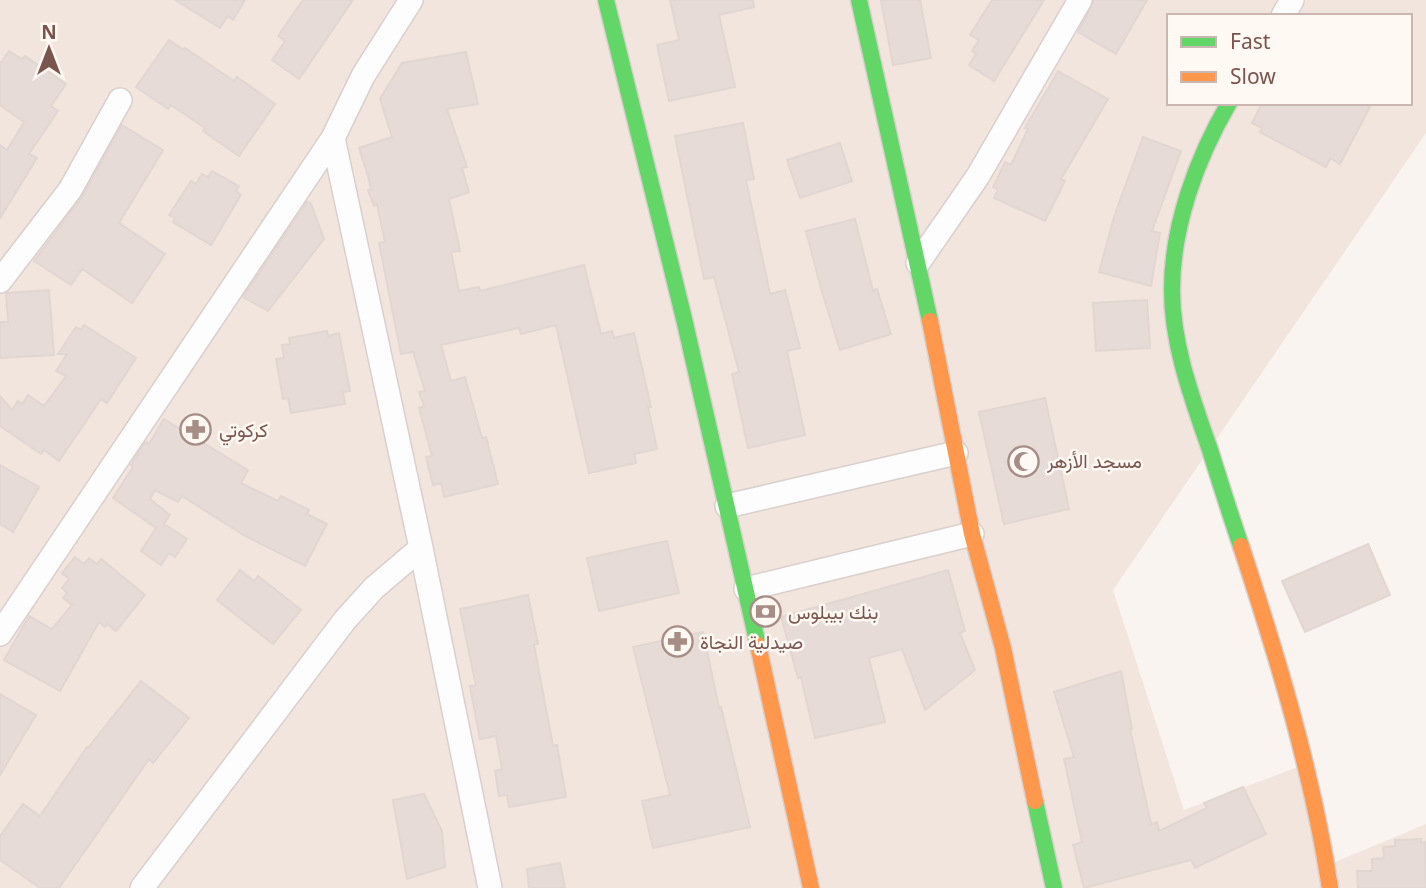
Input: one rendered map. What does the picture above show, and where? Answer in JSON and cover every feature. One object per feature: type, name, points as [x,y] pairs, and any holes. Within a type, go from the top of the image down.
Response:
[{"type":"street","points":[[0,634],[333,138],[363,76],[411,0]]},
{"type":"street","points":[[606,0],[685,323],[811,888]]},
{"type":"street","points":[[859,0],[918,262],[972,534],[1003,648],[1054,888]]},
{"type":"street","points":[[918,262],[978,176],[1080,0]]},
{"type":"street","points":[[0,281],[70,190],[120,100]]},
{"type":"street","points":[[1228,105],[1205,149],[1188,196],[1175,257],[1172,289],[1175,328],[1191,393],[1298,728],[1314,790],[1330,888]]},
{"type":"street","points":[[333,138],[421,548],[490,888]]},
{"type":"street","points":[[727,506],[956,453]]},
{"type":"street","points":[[746,589],[972,534]]},
{"type":"street","points":[[142,888],[345,620],[374,588],[421,548]]},
{"type":"shaded area","points":[[0,0],[1426,0],[1426,133],[1113,590],[1184,810],[1311,762],[1328,865],[1426,824],[1426,888],[0,888]]},
{"type":"building","points":[[175,0],[245,0],[233,20],[228,16],[220,28]]},
{"type":"building","points":[[303,0],[353,0],[299,79],[272,60],[285,41],[278,36]]},
{"type":"building","points":[[670,0],[753,0],[754,7],[719,15],[735,87],[669,101],[657,45],[679,40]]},
{"type":"building","points":[[881,0],[920,0],[931,58],[893,65]]},
{"type":"building","points":[[992,0],[1044,0],[994,81],[969,65],[976,54],[972,51],[979,40],[970,35]]},
{"type":"building","points":[[1094,0],[1147,0],[1116,54],[1078,32]]},
{"type":"building","points":[[169,40],[234,81],[237,77],[275,104],[239,156],[171,105],[168,109],[136,87]]},
{"type":"building","points":[[9,51],[22,59],[25,56],[66,84],[51,106],[58,111],[29,154],[37,158],[0,218],[0,145],[7,150],[24,122],[0,105],[0,64]]},
{"type":"building","points":[[466,52],[478,104],[447,109],[467,167],[462,168],[469,192],[449,199],[460,251],[451,252],[459,291],[479,287],[480,291],[584,265],[601,334],[612,331],[614,338],[634,333],[651,407],[648,407],[657,449],[634,454],[636,463],[589,473],[556,325],[521,334],[519,328],[441,345],[451,381],[465,377],[482,438],[486,437],[498,484],[444,497],[441,483],[433,485],[426,457],[432,456],[419,408],[424,406],[419,392],[425,391],[413,352],[401,354],[379,243],[385,242],[377,204],[374,206],[368,190],[371,189],[359,148],[392,137],[380,99],[402,63]]},
{"type":"building","points":[[1058,71],[1108,99],[1061,179],[1065,181],[1045,221],[994,198],[998,190],[993,187],[1005,162],[1011,165],[1028,129],[1025,128]]},
{"type":"building","points":[[1261,105],[1371,105],[1340,164],[1330,158],[1326,167],[1260,132],[1262,128],[1252,123]]},
{"type":"building","points":[[743,123],[754,179],[746,180],[770,294],[785,290],[800,348],[787,351],[805,435],[748,448],[732,374],[739,372],[714,277],[704,279],[675,136]]},
{"type":"building","points":[[122,125],[163,150],[119,223],[165,254],[132,303],[82,269],[71,285],[34,261],[82,197]]},
{"type":"building","points":[[1143,137],[1181,151],[1152,231],[1160,233],[1151,286],[1099,272],[1114,217]]},
{"type":"building","points":[[840,143],[852,181],[800,198],[787,160]]},
{"type":"building","points":[[212,171],[239,186],[236,191],[241,195],[211,245],[173,222],[175,218],[169,215],[191,181],[196,184],[202,174],[208,177]]},
{"type":"building","points":[[307,202],[311,204],[324,239],[268,311],[243,297]]},
{"type":"building","points":[[855,219],[873,291],[877,289],[891,334],[840,350],[806,231]]},
{"type":"building","points":[[49,290],[54,355],[0,358],[0,322],[8,322],[6,293]]},
{"type":"building","points":[[1147,300],[1150,348],[1096,351],[1093,303]]},
{"type":"building","points":[[84,325],[136,358],[107,403],[101,399],[59,461],[44,450],[41,454],[0,426],[0,396],[12,410],[18,401],[22,404],[28,395],[44,406],[66,376],[56,371],[67,354],[58,354],[76,327],[81,330]]},
{"type":"building","points":[[327,331],[328,336],[339,333],[350,391],[343,392],[345,404],[291,413],[288,398],[283,399],[276,359],[284,358],[282,345],[290,344],[289,338]]},
{"type":"building","name":"مسجد الأزهر","points":[[1045,398],[1069,509],[1004,524],[979,412]]},
{"type":"building","points":[[164,419],[248,470],[241,483],[278,501],[281,496],[309,510],[307,514],[327,524],[305,566],[245,536],[182,496],[178,502],[155,490],[150,499],[170,515],[164,524],[187,539],[175,557],[169,553],[161,565],[141,551],[156,528],[113,498],[142,447],[146,442],[149,444]]},
{"type":"building","points":[[0,465],[39,487],[13,532],[0,524]]},
{"type":"building","points":[[667,541],[679,593],[599,611],[587,558]]},
{"type":"building","points":[[1368,544],[1390,595],[1305,632],[1282,581]]},
{"type":"building","points":[[75,557],[84,564],[89,558],[97,564],[101,559],[145,595],[116,631],[99,622],[60,691],[4,660],[29,616],[52,629],[72,605],[63,598],[67,593],[62,588],[69,579],[62,573]]},
{"type":"building","points":[[240,570],[254,581],[258,576],[301,610],[273,644],[217,600]]},
{"type":"building","points":[[948,570],[965,631],[960,633],[975,670],[925,710],[902,649],[869,658],[885,722],[815,738],[801,677],[798,678],[781,617]]},
{"type":"building","points":[[528,595],[538,644],[534,645],[553,746],[557,745],[566,797],[509,807],[507,795],[499,796],[495,771],[502,769],[496,736],[480,739],[470,686],[476,685],[460,609]]},
{"type":"building","points":[[703,632],[719,708],[721,707],[750,827],[653,848],[642,801],[670,795],[633,647]]},
{"type":"building","points":[[1121,671],[1130,729],[1151,824],[1157,822],[1159,831],[1207,808],[1204,803],[1243,787],[1266,834],[1195,868],[1191,860],[1084,888],[1073,845],[1082,842],[1064,759],[1074,757],[1054,692]]},
{"type":"building","points":[[141,681],[189,718],[153,763],[149,759],[59,888],[40,888],[0,860],[0,836],[23,804],[40,816],[87,747]]},
{"type":"building","points":[[0,694],[36,715],[0,775]]},
{"type":"building","points":[[424,794],[442,831],[445,867],[407,879],[393,800]]},
{"type":"building","points":[[1421,839],[1421,843],[1425,842],[1426,888],[1358,888],[1357,871],[1372,871],[1372,859],[1384,858],[1383,847],[1395,846],[1395,840]]},
{"type":"building","points":[[560,863],[565,888],[529,888],[527,869]]},
{"type":"traffic: fast","points":[[606,0],[685,323],[758,645]]},
{"type":"traffic: fast","points":[[859,0],[930,321]]},
{"type":"traffic: fast","points":[[1228,105],[1188,193],[1176,241],[1172,290],[1175,331],[1184,371],[1241,546]]},
{"type":"traffic: fast","points":[[1035,801],[1054,888]]},
{"type":"traffic: slow","points":[[930,321],[972,534],[1003,648],[1035,801]]},
{"type":"traffic: slow","points":[[1241,546],[1304,758],[1330,888]]},
{"type":"traffic: slow","points":[[758,645],[811,888]]},
{"type":"place","name":"كركوتي","points":[[196,430]]},
{"type":"place","name":"مسجد الأزهر","points":[[1024,461]]},
{"type":"place","name":"بنك بيبلوس","points":[[765,612]]},
{"type":"place","name":"صيدلية النجاة","points":[[677,642]]}]
